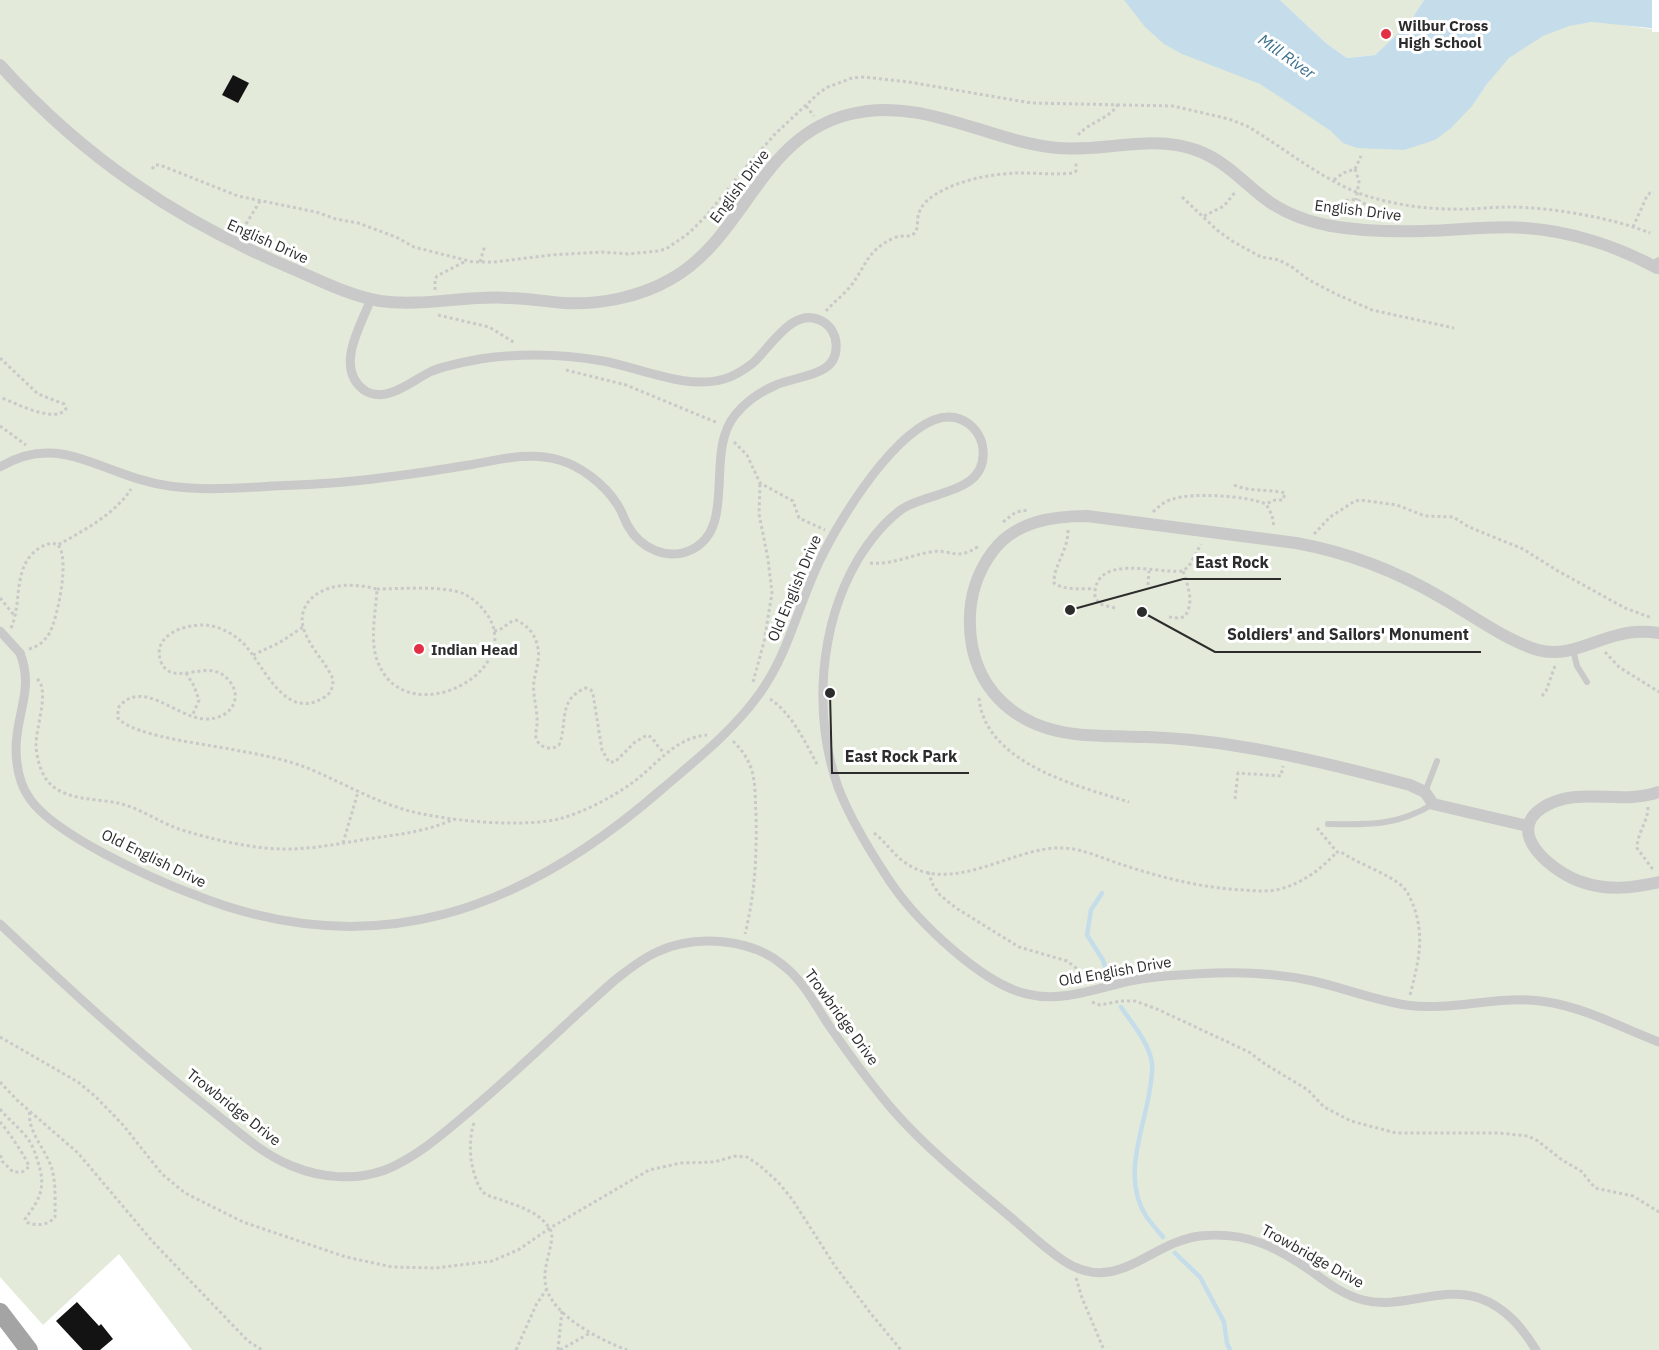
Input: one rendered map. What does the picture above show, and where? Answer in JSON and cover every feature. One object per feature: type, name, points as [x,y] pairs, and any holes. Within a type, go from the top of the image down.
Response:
[{"type":"main road","points":[[0,1312],[29,1350]]},
{"type":"street","name":"English Drive","points":[[0,65],[39,106],[67,131],[118,173],[161,203],[252,252],[371,299],[413,303],[496,297],[586,303],[608,301],[642,292],[672,279],[704,255],[774,162],[803,135],[834,119],[863,111],[898,110],[919,113],[1022,143],[1056,148],[1084,150],[1154,143],[1182,146],[1210,156],[1224,164],[1272,204],[1289,214],[1330,226],[1425,231],[1522,227],[1544,230],[1621,250],[1658,267]]},
{"type":"street","points":[[0,466],[33,453],[70,455],[163,486],[222,489],[388,478],[507,458],[542,456],[572,465],[605,489],[616,502],[636,538],[645,546],[656,551],[686,553],[704,542],[714,525],[718,512],[719,471],[727,428],[734,417],[744,406],[767,390],[788,380],[815,374],[829,364],[836,351],[836,343],[830,327],[819,320],[801,319],[782,331],[755,361],[742,371],[729,378],[709,382],[694,383],[590,359],[527,355],[482,359],[446,367],[435,370],[392,393],[371,394],[356,381],[350,366],[353,346],[371,299]]},
{"type":"street","name":"Old English Drive","points":[[5,631],[20,653],[27,677],[16,755],[20,779],[24,789],[40,811],[110,856],[175,888],[247,912],[282,921],[317,926],[376,927],[422,921],[458,911],[502,893],[584,849],[648,801],[722,737],[761,692],[778,664],[792,635],[825,549],[855,500],[879,467],[909,435],[932,420],[954,417],[971,426],[980,436],[984,458],[981,469],[961,488],[922,498],[908,505],[881,528],[858,559],[837,608],[830,631],[823,685],[826,739],[839,788],[855,824],[881,867],[915,915],[974,967],[1000,984],[1021,993],[1057,997],[1087,993],[1143,979],[1243,973],[1305,979],[1408,1005],[1433,1008],[1506,1000],[1547,1002],[1594,1015],[1659,1042]]},
{"type":"street","points":[[1528,826],[1433,804],[1425,792],[1410,785],[1239,746],[1183,739],[1097,736],[1052,730],[1023,719],[1004,704],[985,681],[979,669],[969,626],[971,600],[978,578],[995,548],[1012,534],[1041,520],[1066,516],[1096,517],[1310,545],[1350,557],[1407,580],[1440,596],[1529,647],[1557,653],[1632,632],[1659,633]]},
{"type":"street","points":[[1653,794],[1624,798],[1579,795],[1567,797],[1535,814],[1528,826],[1528,835],[1539,854],[1568,877],[1582,882],[1614,888],[1628,888],[1657,878]]},
{"type":"street","name":"Trowbridge Drive","points":[[0,924],[190,1094],[276,1159],[293,1167],[331,1176],[366,1175],[384,1170],[420,1151],[480,1102],[635,964],[658,951],[687,943],[712,942],[742,946],[773,957],[794,976],[810,994],[857,1066],[913,1132],[975,1189],[1076,1268],[1103,1273],[1116,1272],[1168,1245],[1183,1240],[1198,1236],[1231,1235],[1264,1244],[1287,1255],[1340,1291],[1365,1301],[1404,1301],[1453,1294],[1479,1298],[1506,1312],[1526,1334],[1536,1350]]},
{"type":"lane","points":[[1573,650],[1577,666],[1587,682]]},
{"type":"lane","points":[[1425,792],[1437,761]]},
{"type":"lane","points":[[1328,824],[1364,824],[1401,820],[1433,804]]},
{"type":"path","points":[[152,169],[160,165],[238,196],[357,222],[396,237],[414,248],[468,261],[480,262],[583,253],[628,254],[658,251],[666,249],[689,233],[707,216],[776,134],[819,93],[852,78],[870,78],[909,82],[1031,103],[1173,106],[1229,118],[1247,126],[1334,180],[1358,193],[1383,201],[1431,208],[1525,208],[1582,215],[1633,226],[1650,233]]},
{"type":"path","points":[[1076,142],[1080,132],[1113,111],[1118,104]]},
{"type":"path","points":[[1334,180],[1355,168],[1361,156]]},
{"type":"path","points":[[819,320],[851,286],[864,262],[873,252],[894,238],[915,232],[921,209],[936,194],[965,182],[985,177],[1020,173],[1051,175],[1073,173],[1076,171],[1076,159]]},
{"type":"path","points":[[1355,168],[1359,181],[1356,200]]},
{"type":"path","points":[[1203,216],[1224,206],[1244,179]]},
{"type":"path","points":[[1633,226],[1647,196],[1654,193]]},
{"type":"path","points":[[1182,197],[1217,230],[1239,244],[1262,256],[1279,260],[1336,294],[1372,310],[1454,328]]},
{"type":"path","points":[[1330,226],[1338,204],[1349,199],[1364,202],[1370,209],[1373,218],[1372,230]]},
{"type":"path","points":[[246,224],[260,201]]},
{"type":"path","points":[[480,262],[485,245]]},
{"type":"path","points":[[435,290],[434,283],[437,276],[468,261]]},
{"type":"path","points":[[435,312],[443,317],[489,327],[517,344]]},
{"type":"path","points":[[0,358],[38,394],[64,404],[66,409],[60,414],[49,414],[0,398]]},
{"type":"path","points":[[564,369],[626,385],[646,395],[704,416],[727,428]]},
{"type":"path","points":[[0,426],[25,444],[33,453]]},
{"type":"path","points":[[735,442],[747,455],[760,483],[759,514],[772,593],[764,642],[753,679],[755,687],[782,709],[826,779],[839,788]]},
{"type":"path","points":[[58,545],[97,521],[122,501],[137,479]]},
{"type":"path","points":[[760,483],[793,501],[799,518],[826,530]]},
{"type":"path","points":[[1145,515],[1153,512],[1166,501],[1199,495],[1249,499],[1266,504],[1275,500],[1283,500],[1285,493],[1247,489],[1234,485]]},
{"type":"path","points":[[1359,495],[1360,500]]},
{"type":"path","points":[[1310,545],[1315,533],[1330,517],[1349,504],[1360,500],[1397,505],[1425,516],[1453,517],[1469,527],[1523,549],[1625,608],[1659,620]]},
{"type":"path","points":[[1266,504],[1274,520],[1275,541]]},
{"type":"path","points":[[1169,617],[1184,617],[1189,608],[1189,591],[1184,572],[1199,549],[1204,531]]},
{"type":"path","points":[[868,562],[887,563],[933,551],[953,555],[966,553],[984,542]]},
{"type":"path","points":[[5,631],[15,616],[20,578],[31,555],[46,544],[58,545],[63,552],[64,568],[51,631],[38,646],[20,653]]},
{"type":"path","points":[[1066,547],[1054,583],[1066,588],[1095,589]]},
{"type":"path","points":[[1115,608],[1096,601],[1095,589],[1100,577],[1112,569],[1184,572]]},
{"type":"path","points":[[1148,585],[1149,571]]},
{"type":"path","points":[[377,589],[375,653],[388,678],[409,693],[420,696],[435,694],[463,684],[486,664],[495,642],[494,631],[486,613],[463,593],[452,590],[340,586],[316,593],[305,605],[302,618],[303,627],[333,679],[333,686],[326,697],[312,702],[296,701],[287,697],[271,682],[242,642],[220,628],[192,625],[166,638],[159,651],[162,664],[172,673],[212,670],[221,673],[230,681],[234,691],[235,700],[227,714],[212,718],[192,716],[160,702],[131,696],[124,699],[117,708],[117,714],[122,722],[138,730],[266,756],[307,768],[376,801],[399,809],[428,816],[529,823],[569,816],[620,791],[646,772],[675,745],[702,736],[722,737],[746,758],[752,770],[755,793],[754,892],[742,946]]},
{"type":"path","points":[[0,598],[15,616]]},
{"type":"path","points":[[494,631],[500,631],[516,620],[529,628],[537,643],[539,657],[534,684],[537,714],[536,736],[541,745],[547,748],[559,745],[565,708],[581,689],[588,688],[593,694],[596,706],[602,750],[609,762],[615,762],[635,742],[647,735],[652,738],[657,748],[666,753]]},
{"type":"path","points":[[253,655],[279,643],[303,627]]},
{"type":"path","points":[[1599,642],[1618,667],[1659,692]]},
{"type":"path","points":[[1542,696],[1555,669],[1557,653]]},
{"type":"path","points":[[186,673],[192,680],[199,700],[192,716]]},
{"type":"path","points":[[27,677],[38,679],[42,685],[36,745],[40,768],[53,787],[62,792],[83,798],[118,803],[169,826],[219,840],[261,848],[290,849],[343,843],[422,831],[456,819]]},
{"type":"path","points":[[985,681],[979,696],[980,704],[987,724],[1001,743],[1032,766],[1046,773],[1129,802]]},
{"type":"path","points":[[1235,799],[1238,773],[1281,776],[1283,766]]},
{"type":"path","points":[[343,843],[358,792]]},
{"type":"path","points":[[1653,794],[1637,848],[1657,878]]},
{"type":"path","points":[[855,824],[874,833],[903,862],[918,870],[938,873],[973,871],[1036,850],[1063,848],[1179,882],[1228,889],[1273,891],[1291,886],[1314,874],[1337,852]]},
{"type":"path","points":[[1317,828],[1337,852],[1341,852],[1402,886],[1410,897],[1419,925],[1420,952],[1408,1005]]},
{"type":"path","points":[[927,872],[940,895],[956,908],[1019,947],[1067,961],[1076,968],[1090,1001],[1094,1004],[1121,1001],[1146,1003],[1249,1052],[1308,1090],[1324,1107],[1351,1121],[1396,1133],[1514,1134],[1534,1138],[1562,1161],[1586,1176],[1595,1188],[1633,1196],[1659,1212]]},
{"type":"path","points":[[0,1037],[78,1082],[110,1111],[150,1161],[172,1184],[211,1207],[266,1230],[346,1257],[392,1267],[436,1268],[492,1261],[518,1250],[550,1228],[649,1170],[681,1163],[714,1162],[735,1156],[747,1157],[778,1182],[792,1199],[835,1266],[900,1350]]},
{"type":"path","points":[[0,1082],[78,1153],[153,1242],[248,1341],[262,1350]]},
{"type":"path","points":[[480,1102],[484,1110],[473,1125],[470,1149],[472,1166],[482,1191],[537,1215],[550,1228],[552,1242],[544,1281],[547,1290],[562,1310],[590,1333],[627,1350]]},
{"type":"path","points":[[0,1109],[24,1134],[36,1154],[43,1179],[42,1189],[25,1219],[26,1222],[38,1225],[52,1221],[55,1217],[54,1176],[51,1165],[31,1126],[30,1111]]},
{"type":"path","points":[[0,1122],[9,1130],[29,1167],[22,1172],[13,1172],[2,1161],[0,1154]]},
{"type":"path","points":[[1076,1268],[1077,1286],[1104,1350]]},
{"type":"path","points":[[516,1350],[536,1305],[547,1290]]},
{"type":"path","points":[[559,1350],[562,1310]]},
{"type":"path","points":[[559,1350],[590,1333]]},
{"type":"green space","points":[[0,0],[1190,0],[1220,30],[1473,105],[1510,57],[1560,28],[1594,22],[1659,29],[1659,1350],[192,1350],[119,1254],[43,1325],[0,1277]]},
{"type":"green space","points":[[1280,0],[1424,0],[1409,23],[1375,55],[1347,58],[1326,43]]},
{"type":"water","name":"Mill River","points":[[1124,0],[1280,0],[1326,43],[1347,58],[1375,55],[1409,23],[1424,0],[1659,0],[1659,29],[1592,22],[1569,26],[1543,36],[1509,58],[1473,105],[1451,128],[1435,140],[1404,150],[1357,148],[1343,143],[1331,131],[1260,84],[1182,54],[1164,44],[1145,27]]},
{"type":"pier","points":[[1652,0],[1659,0],[1659,32],[1652,32]]},
{"type":"building","points":[[233,75],[249,83],[238,103],[222,95]]},
{"type":"building","points":[[77,1302],[99,1326],[101,1324],[113,1339],[100,1350],[83,1350],[56,1321]]},
{"type":"waterway","points":[[1102,893],[1091,910],[1087,935],[1103,960],[1107,973]]},
{"type":"waterway","points":[[1121,1007],[1144,1041],[1152,1063],[1150,1086],[1135,1163],[1135,1177],[1136,1190],[1146,1216],[1163,1237]]},
{"type":"waterway","points":[[1175,1253],[1200,1277],[1224,1322],[1230,1350]]},
{"type":"place","name":"Wilbur Cross High School","points":[[1386,34]]},
{"type":"place","name":"East Rock","points":[[1070,610]]},
{"type":"place","name":"Soldiers' and Sailors' Monument","points":[[1142,612]]},
{"type":"place","name":"Indian Head","points":[[419,649]]},
{"type":"place","name":"East Rock Park","points":[[830,693]]}]
